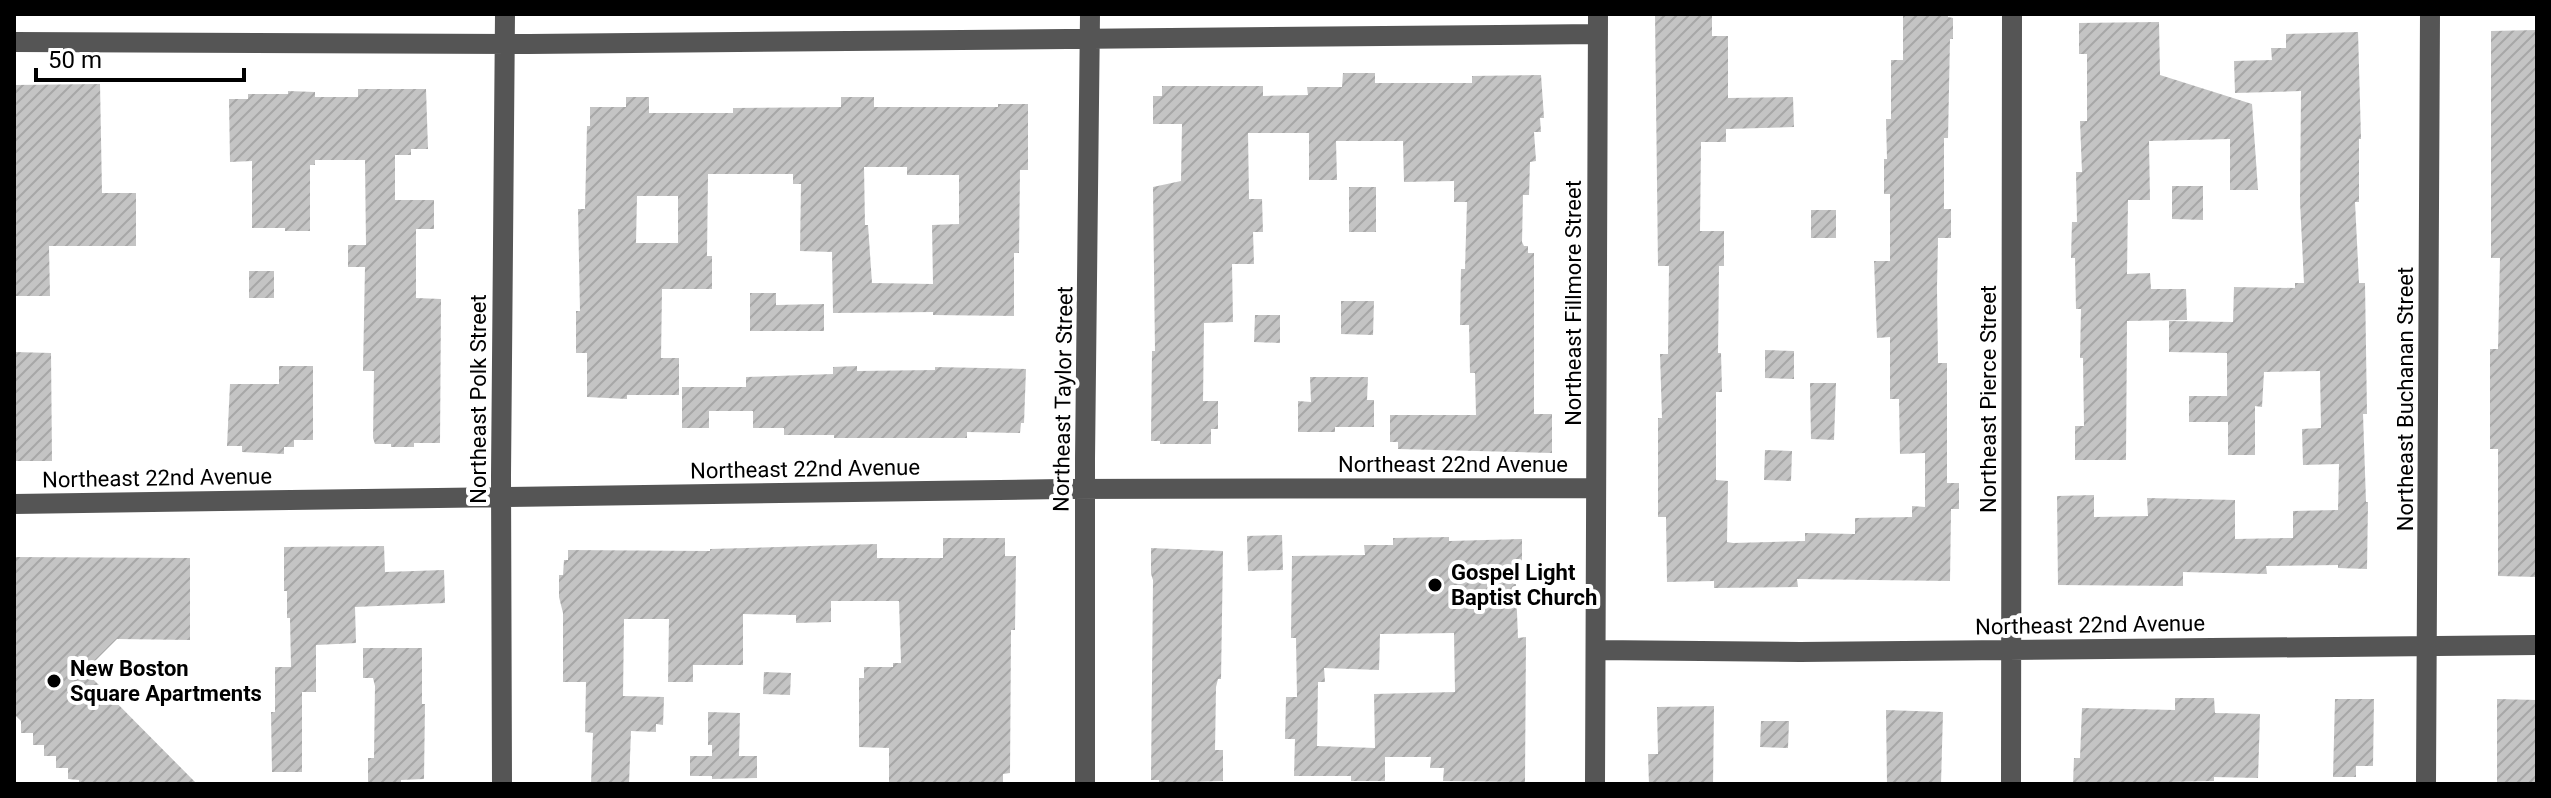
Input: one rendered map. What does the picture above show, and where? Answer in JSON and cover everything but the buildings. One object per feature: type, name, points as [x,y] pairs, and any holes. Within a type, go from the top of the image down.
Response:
[{"type":"street","name":"Northeast Polk Street","points":[[502,784],[505,14]]},
{"type":"street","name":"Northeast Taylor Street","points":[[1085,784],[1090,14]]},
{"type":"street","name":"Northeast Pierce Street","points":[[2011,784],[2012,14]]},
{"type":"street","name":"Northeast Buchanan Street","points":[[2426,784],[2430,14]]},
{"type":"street","points":[[14,42],[505,44],[1090,38],[1598,24]]},
{"type":"street","name":"Northeast Fillmore Street","points":[[1595,784],[1598,24]]},
{"type":"street","name":"Northeast 22nd Avenue","points":[[14,504],[1085,490],[1596,488]]},
{"type":"street","name":"Northeast 22nd Avenue","points":[[1596,650],[1800,652],[2537,645]]},
{"type":"place","name":"Gospel Light Baptist Church","points":[[1435,585]]},
{"type":"place","name":"New Boston Square Apartments","points":[[54,681]]}]
